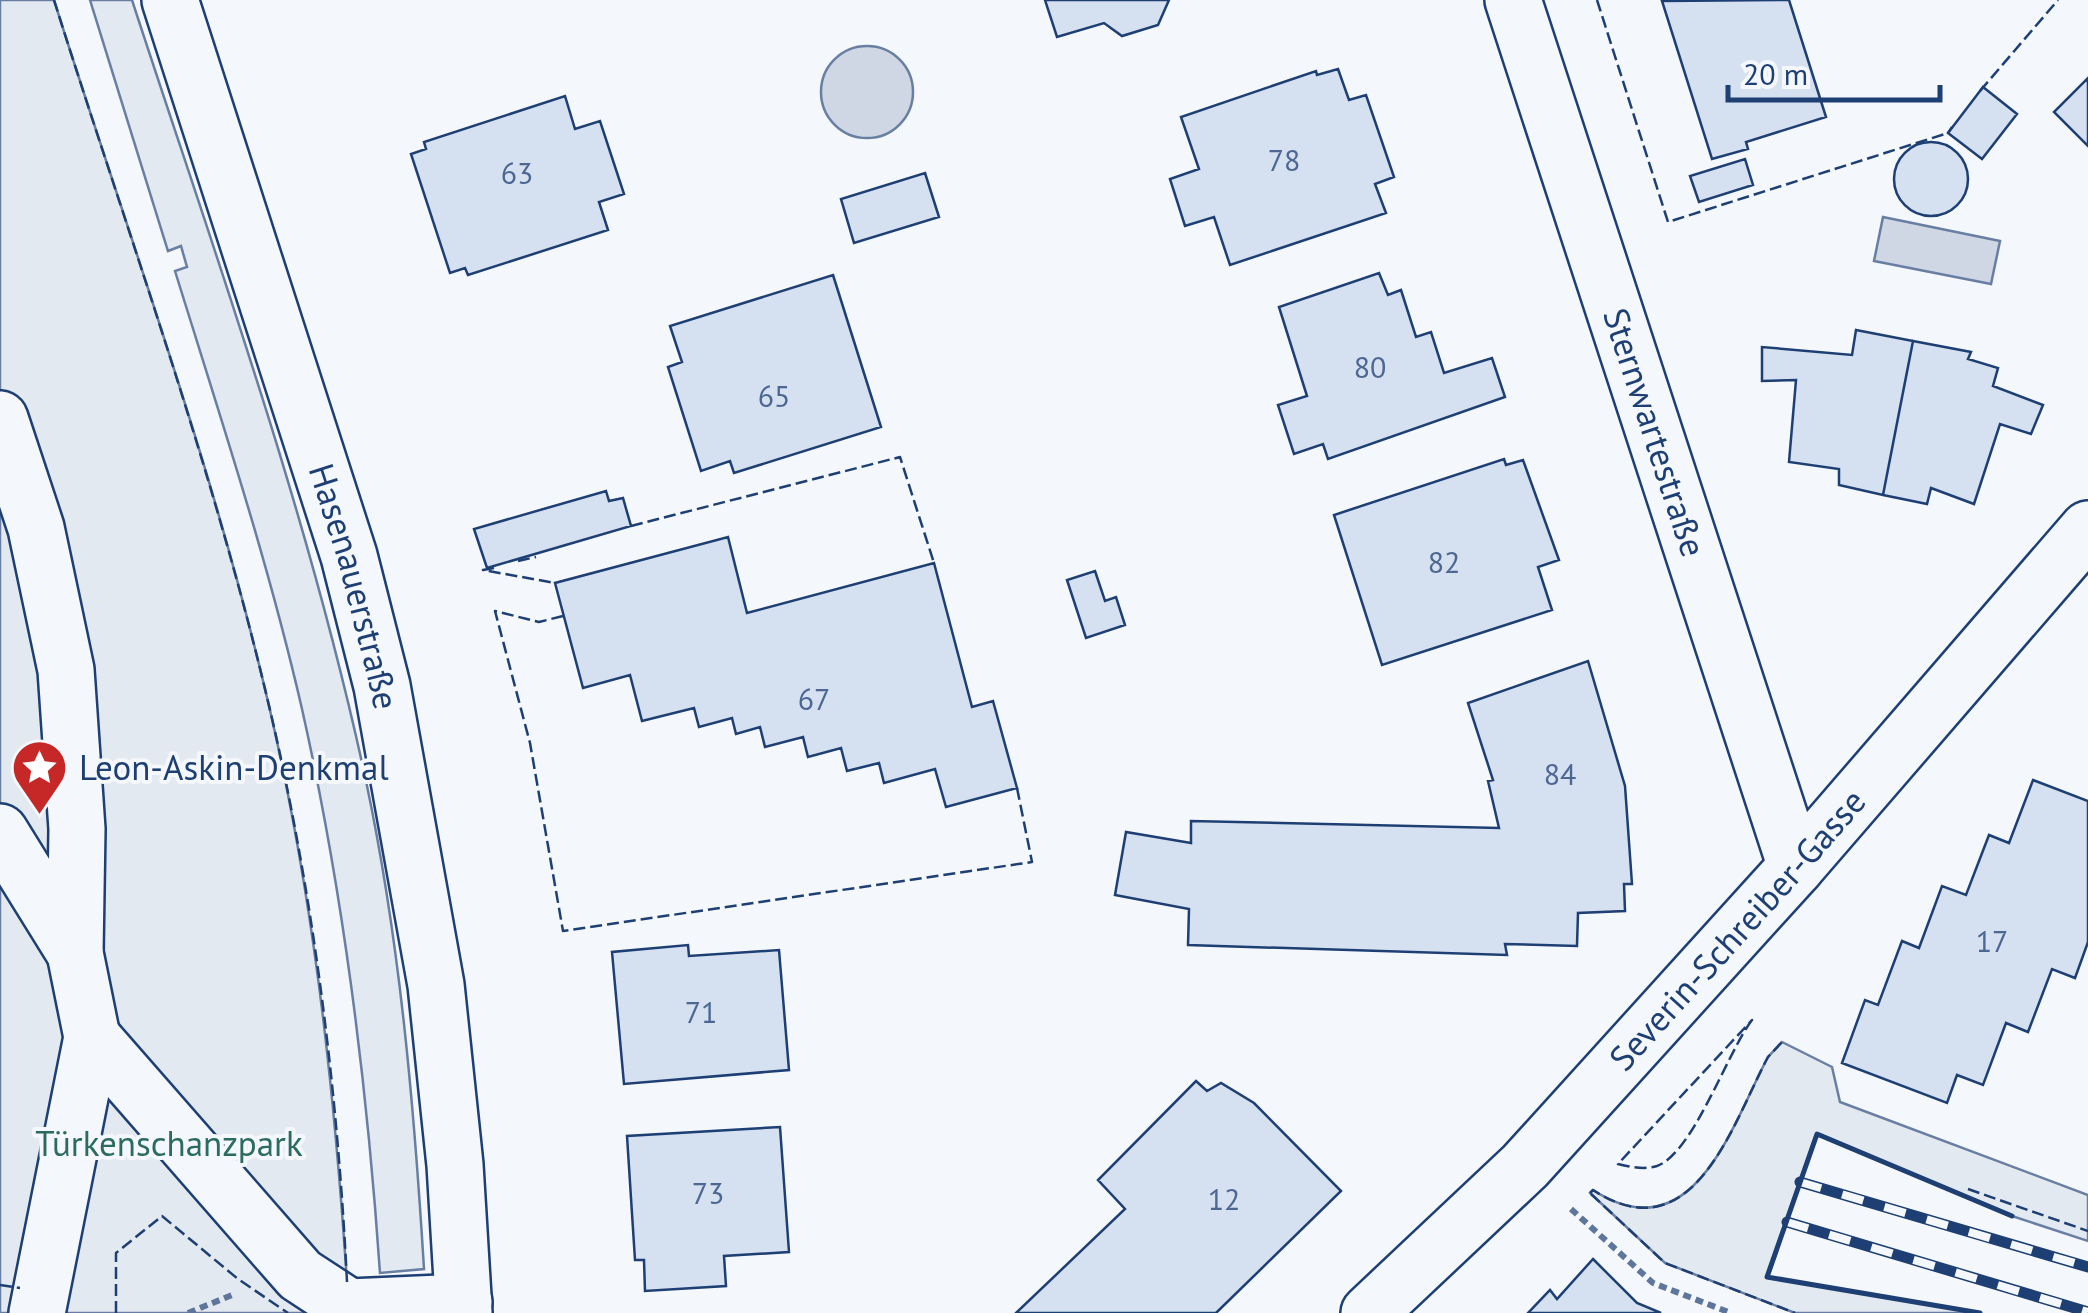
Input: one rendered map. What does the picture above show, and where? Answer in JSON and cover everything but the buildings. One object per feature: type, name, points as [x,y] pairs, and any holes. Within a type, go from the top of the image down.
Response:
[{"type":"street","name":"Hasenauerstraße","points":[[170,0],[349,556],[382,686],[436,984],[464,1308]]},
{"type":"street","name":"Sternwartestraße","points":[[1513,0],[1796,867]]},
{"type":"street","points":[[0,420],[36,528],[66,670],[77,829],[75,953],[92,1038],[36,1313]]},
{"type":"street","name":"Severin-Schreiber-Gasse","points":[[1369,1313],[1526,1166],[1796,867],[2088,528]]},
{"type":"street","points":[[0,832],[75,953]]},
{"type":"street","points":[[92,1038],[300,1275],[349,1307],[464,1308]]},
{"type":"path","points":[[1574,1212],[1652,1282],[1730,1313]]},
{"type":"green space","name":"Türkenschanzpark","points":[[0,0],[54,0],[202,458],[254,644],[291,808],[314,952],[332,1096],[349,1313],[0,1313]]},
{"type":"green space","points":[[90,0],[132,0],[259,388],[317,583],[366,781],[388,902],[410,1085],[424,1269],[380,1273],[352,990],[330,849],[302,709],[259,544],[175,271],[187,267],[181,246],[168,251]]},
{"type":"green space","points":[[1782,1042],[1832,1067],[1840,1102],[2088,1195],[2088,1241],[2012,1216],[1817,1134],[1768,1277],[1980,1313],[1795,1313],[1665,1263],[1590,1193],[1593,1190],[1628,1206],[1658,1206],[1684,1194],[1724,1145],[1768,1057]]},
{"type":"shaded area","points":[[858,46],[876,46],[893,53],[906,66],[913,92],[906,118],[893,131],[876,138],[858,138],[841,131],[828,118],[821,101],[821,83],[828,66],[841,53]]},
{"type":"shaded area","points":[[1883,217],[2000,241],[1991,284],[1874,261]]},
{"type":"railway","points":[[1800,1182],[2088,1267]]},
{"type":"railway","points":[[1787,1222],[2088,1312]]},
{"type":"fence","points":[[54,0],[229,550],[276,736],[303,871],[323,1008],[347,1282]]},
{"type":"fence","points":[[1597,0],[1668,222],[1948,133],[1952,127]]},
{"type":"fence","points":[[1980,91],[2058,0]]},
{"type":"fence","points":[[631,526],[900,457],[934,563]]},
{"type":"fence","points":[[518,561],[536,557]]},
{"type":"fence","points":[[494,568],[483,570],[555,583]]},
{"type":"fence","points":[[563,616],[539,622],[495,611],[530,743],[563,931],[1032,862],[1017,788]]},
{"type":"fence","points":[[1752,1020],[1684,1142],[1657,1166],[1618,1164],[1752,1020]]},
{"type":"fence","points":[[1590,1193],[1593,1190],[1628,1206],[1658,1206],[1684,1194],[1724,1145],[1768,1057],[1782,1042]]},
{"type":"fence","points":[[1968,1189],[2088,1231]]},
{"type":"fence","points":[[1591,1194],[1665,1263],[1795,1313]]},
{"type":"fence","points":[[116,1313],[116,1253],[162,1216],[238,1279],[288,1313]]},
{"type":"fence","points":[[0,1285],[20,1288]]},
{"type":"wall","points":[[1980,1313],[1767,1277],[1817,1134],[2012,1216]]},
{"type":"place","name":"Leon-Askin-Denkmal","points":[[40,817]]}]
